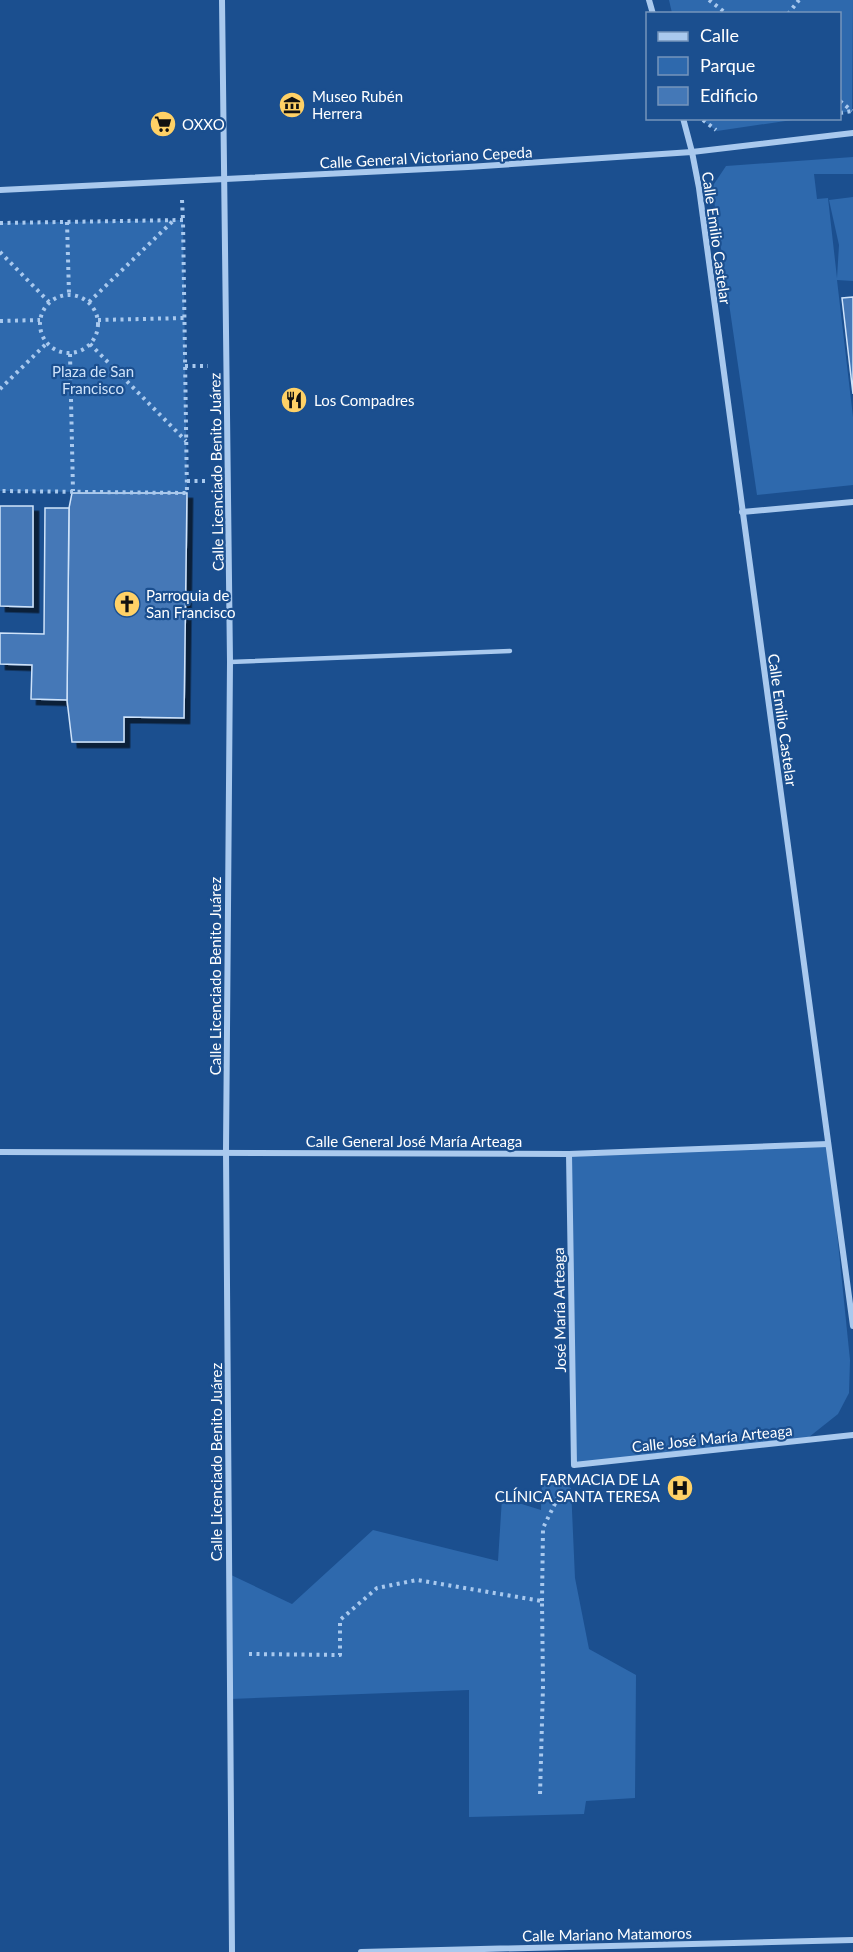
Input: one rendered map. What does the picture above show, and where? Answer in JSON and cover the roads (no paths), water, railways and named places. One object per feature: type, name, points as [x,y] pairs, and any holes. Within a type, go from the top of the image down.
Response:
[{"type":"street","name":"Calle Licenciado Benito Juárez","points":[[222,0],[226,180],[230,662],[226,1151],[232,1952]]},
{"type":"street","name":"Calle Emilio Castelar","points":[[684,120],[692,152],[853,1326]]},
{"type":"street","name":"Calle General Victoriano Cepeda","points":[[0,190],[468,167],[692,152],[853,133]]},
{"type":"street","points":[[742,512],[853,502]]},
{"type":"street","name":"Calle General José María Arteaga","points":[[0,1152],[569,1154],[828,1144]]},
{"type":"street","name":"José María Arteaga","points":[[569,1154],[574,1465]]},
{"type":"street","name":"Calle José María Arteaga","points":[[574,1465],[853,1435]]},
{"type":"street","name":"Calle Mariano Matamoros","points":[[361,1952],[853,1940]]},
{"type":"lane","points":[[230,662],[510,651]]},
{"type":"place","name":"Museo Rubén Herrera","points":[[292,105]]},
{"type":"place","name":"OXXO","points":[[163,124]]},
{"type":"place","name":"Los Compadres","points":[[294,400]]},
{"type":"place","name":"Parroquia de San Francisco","points":[[127,604]]},
{"type":"place","name":"FARMACIA DE LA CLÍNICA SANTA TERESA","points":[[680,1488]]},
{"type":"park label","name":"Plaza de San Francisco","points":[[93,380]]}]
